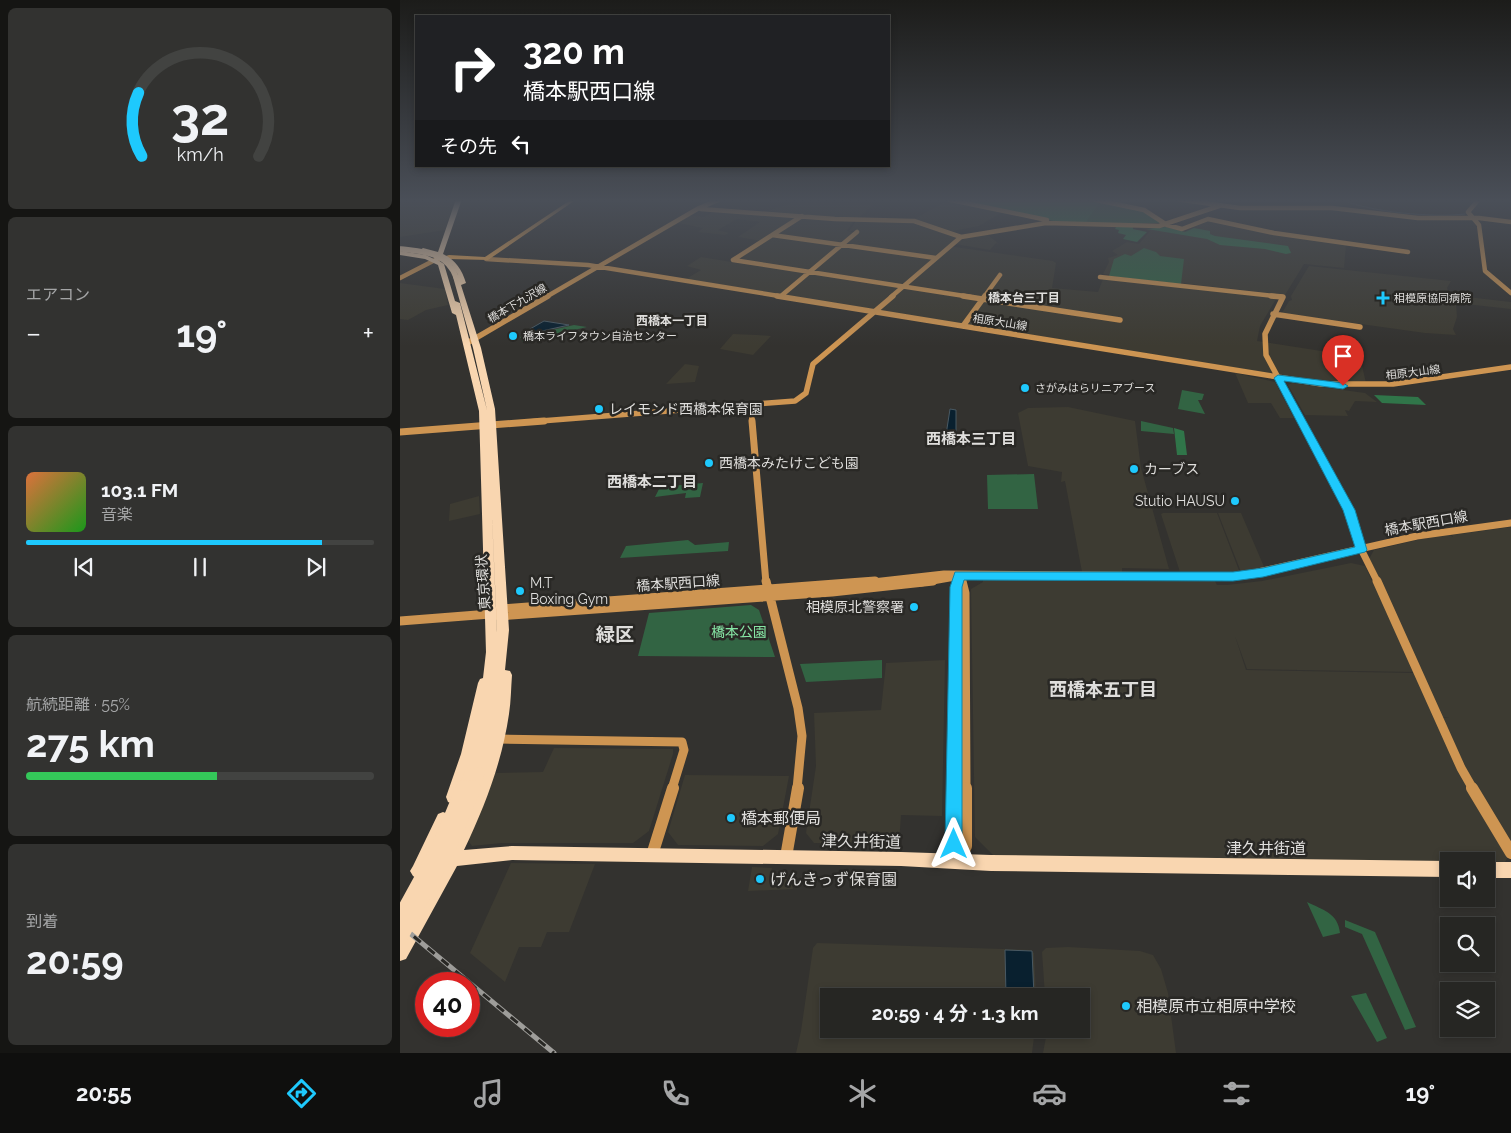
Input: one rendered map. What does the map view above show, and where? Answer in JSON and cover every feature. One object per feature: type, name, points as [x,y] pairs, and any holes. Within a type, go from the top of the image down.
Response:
[{"type":"highway","points":[[446,248],[443,268],[454,309],[462,322]]},
{"type":"highway","points":[[400,249],[458,257]]},
{"type":"highway","points":[[400,249],[427,251],[444,255],[461,275],[468,316]]},
{"type":"highway","name":"東京環状","points":[[400,249],[425,254],[440,260],[447,267],[454,277],[468,316],[471,341]]},
{"type":"highway","name":"東京環状","points":[[400,937],[455,833],[493,723],[502,657],[498,613],[488,392],[471,341],[462,322],[454,277]]},
{"type":"highway","name":"東京環状","points":[[400,919],[446,834],[475,773],[486,716],[498,613]]},
{"type":"highway","points":[[400,953],[452,859],[474,809],[498,739],[506,691],[506,671],[502,657]]},
{"type":"highway","points":[[400,903],[423,860],[456,790],[476,720],[484,682],[490,674]]},
{"type":"highway","name":"津久井街道","points":[[423,860],[512,853],[1440,869]]},
{"type":"highway","points":[[1495,870],[1511,870]]},
{"type":"main road","points":[[458,257],[486,258],[501,248]]},
{"type":"street","name":"橋本下九沢線","points":[[471,341],[632,248]]},
{"type":"street","points":[[752,248],[733,260],[1120,320]]},
{"type":"street","points":[[781,296],[838,248]]},
{"type":"street","points":[[865,248],[936,258]]},
{"type":"street","points":[[400,432],[791,402],[802,398],[806,393],[813,364],[948,248]]},
{"type":"street","points":[[1381,248],[1408,252]]},
{"type":"street","points":[[1482,248],[1486,274],[1511,293]]},
{"type":"street","points":[[400,278],[444,255]]},
{"type":"street","name":"相原大山線","points":[[486,258],[600,267],[1329,385],[1369,386],[1401,384],[1511,367]]},
{"type":"street","points":[[963,326],[1000,275]]},
{"type":"street","points":[[1100,277],[1283,297],[1267,328],[1264,342],[1266,355],[1349,510],[1361,550],[1384,595],[1461,768],[1511,853]]},
{"type":"street","points":[[1274,314],[1360,327]]},
{"type":"street","points":[[751,405],[768,594],[798,708],[802,736],[801,767],[786,857]]},
{"type":"street","name":"橋本駅西口線","points":[[400,621],[897,586],[945,580],[960,575],[1233,577],[1263,573],[1417,536],[1511,523]]},
{"type":"street","points":[[959,862],[966,846],[965,593],[960,575]]},
{"type":"street","name":"橋本駅西口線","points":[[498,613],[578,611],[768,594]]},
{"type":"street","points":[[498,739],[682,742],[684,750],[652,855]]},
{"type":"shaded area","points":[[754,248],[963,248],[1053,261],[1056,263],[1052,288],[1098,292],[1103,279],[1273,297],[1276,299],[1260,326],[1257,341],[1360,357],[1366,383],[1306,379],[686,279],[701,270],[687,266],[701,257],[744,264],[736,260]]},
{"type":"shaded area","points":[[1117,248],[1346,248],[1344,268],[1304,264],[1285,295],[1103,274],[1109,262],[1108,258],[1118,255],[1112,251]]},
{"type":"shaded area","name":"相模原協同病院","points":[[1309,266],[1451,281],[1447,288],[1450,295],[1511,302],[1511,309],[1456,303],[1457,317],[1453,329],[1456,335],[1425,333],[1282,313],[1289,301],[1292,300],[1291,296]]},
{"type":"shaded area","points":[[400,283],[445,289],[448,305],[426,310],[408,320],[400,319]]},
{"type":"shaded area","points":[[733,334],[771,336],[753,355],[720,349]]},
{"type":"shaded area","points":[[685,364],[699,366],[695,382],[666,384]]},
{"type":"shaded area","points":[[1235,373],[1275,382],[1294,418],[1280,418],[1271,403],[1248,403]]},
{"type":"shaded area","points":[[1292,383],[1365,393],[1377,402],[1355,401],[1349,411],[1345,410],[1348,416],[1305,415],[1288,385]]},
{"type":"shaded area","points":[[1068,407],[1135,421],[1141,468],[1169,569],[1122,568],[1122,572],[1082,572],[1065,481],[1061,482],[1062,472],[1028,466],[1018,413],[1028,408]]},
{"type":"shaded area","points":[[479,496],[480,514],[449,521],[450,504]]},
{"type":"shaded area","points":[[1217,513],[1240,573],[1180,572],[1161,514]]},
{"type":"shaded area","points":[[1218,513],[1241,513],[1265,569],[1241,572]]},
{"type":"shaded area","points":[[1511,527],[1511,844],[1466,769],[1443,718],[1449,718],[1442,717],[1369,559],[1374,550],[1421,539],[1450,535],[1453,537],[1452,535]]},
{"type":"shaded area","points":[[1351,563],[1365,566],[1414,672],[1247,669],[1235,636],[1246,670],[1414,673],[1508,857],[1505,862],[1495,862],[1495,852],[1440,852],[1440,861],[994,856],[975,837],[971,589],[983,582],[983,578],[1215,581],[1217,585],[1262,581]]},
{"type":"shaded area","points":[[945,660],[942,816],[901,815],[899,844],[814,843],[806,833],[816,766],[814,713],[881,710],[886,663]]},
{"type":"shaded area","points":[[554,748],[673,749],[649,831],[633,843],[502,843],[472,846],[467,839],[495,773],[543,772]]},
{"type":"shaded area","points":[[685,775],[789,776],[778,834],[763,846],[678,845],[668,832]]},
{"type":"shaded area","points":[[511,863],[595,864],[569,932],[547,932],[541,947],[519,947],[505,982],[470,953]]},
{"type":"shaded area","name":"げんきっず保育園","points":[[752,867],[772,868],[770,879],[790,879],[793,889],[748,891]]},
{"type":"shaded area","points":[[817,943],[1031,950],[1034,953],[1036,988],[820,988],[820,1038],[1034,1038],[1032,1053],[796,1053],[813,948]]},
{"type":"shaded area","name":"相模原市立相原中学校","points":[[1068,947],[1140,951],[1153,955],[1161,969],[1168,993],[1176,1053],[1043,1053],[1046,1038],[1090,1038],[1090,988],[1044,988],[1042,952],[1046,948]]},
{"type":"green space","points":[[1144,248],[1156,252],[1160,256],[1184,259],[1181,284],[1109,276],[1114,259],[1125,254],[1131,256]]},
{"type":"green space","points":[[1255,248],[1289,248],[1291,253],[1286,254]]},
{"type":"green space","points":[[574,325],[587,327],[523,342],[520,337]]},
{"type":"green space","points":[[1182,390],[1204,394],[1202,400],[1198,400],[1205,414],[1178,409]]},
{"type":"green space","points":[[1374,395],[1418,397],[1426,405],[1382,403]]},
{"type":"green space","points":[[1141,421],[1173,428],[1174,434],[1141,431]]},
{"type":"green space","points":[[1174,428],[1184,431],[1187,455],[1177,455]]},
{"type":"green space","points":[[1034,474],[1038,509],[988,509],[987,475]]},
{"type":"green space","points":[[703,483],[700,497],[685,498],[686,493],[655,497],[660,487]]},
{"type":"green space","points":[[688,540],[695,545],[729,542],[728,551],[620,558],[626,546]]},
{"type":"green space","name":"橋本公園","points":[[751,605],[759,610],[775,657],[638,656],[649,613]]},
{"type":"green space","points":[[882,660],[882,678],[806,682],[800,664]]},
{"type":"green space","points":[[1307,902],[1329,913],[1339,926],[1340,933],[1323,937]]},
{"type":"green space","points":[[1345,920],[1375,932],[1416,1027],[1405,1030],[1362,934],[1345,927]]},
{"type":"green space","points":[[1366,993],[1387,1038],[1377,1042],[1351,996]]},
{"type":"water","points":[[544,321],[569,325],[524,335],[523,333]]},
{"type":"water","points":[[950,409],[956,410],[956,436],[946,435]]},
{"type":"water","points":[[1005,950],[1032,951],[1034,988],[1006,988]]},
{"type":"railway","points":[[400,925],[554,1053]]},
{"type":"place","name":"相模原協同病院","points":[[1383,298]]},
{"type":"place","name":"橋本ライフタウン自治センター","points":[[513,336]]},
{"type":"place","name":"さがみはらリニアブース","points":[[1025,388]]},
{"type":"place","name":"レイモンド西橋本保育園","points":[[599,409]]},
{"type":"place","name":"西橋本みたけこども園","points":[[709,463]]},
{"type":"place","name":"カーブス","points":[[1134,469]]},
{"type":"place","name":"Stutio HAUSU","points":[[1235,501]]},
{"type":"place","name":"M.T Boxing Gym","points":[[520,591]]},
{"type":"place","name":"相模原北警察署","points":[[914,607]]},
{"type":"place","name":"橋本郵便局","points":[[731,818]]},
{"type":"place","name":"げんきっず保育園","points":[[760,879]]},
{"type":"place","name":"相模原市立相原中学校","points":[[1126,1006]]},
{"type":"district","name":"橋本台三丁目","points":[[1024,298]]},
{"type":"district","name":"西橋本一丁目","points":[[672,321]]},
{"type":"district","name":"西橋本三丁目","points":[[971,439]]},
{"type":"district","name":"西橋本二丁目","points":[[652,482]]},
{"type":"district","name":"緑区","points":[[615,634]]},
{"type":"district","name":"西橋本五丁目","points":[[1103,690]]},
{"type":"route","points":[[954,844],[956,587],[960,575],[1233,577],[1263,573],[1361,550],[1349,510],[1318,447],[1278,378],[1343,386]]}]
